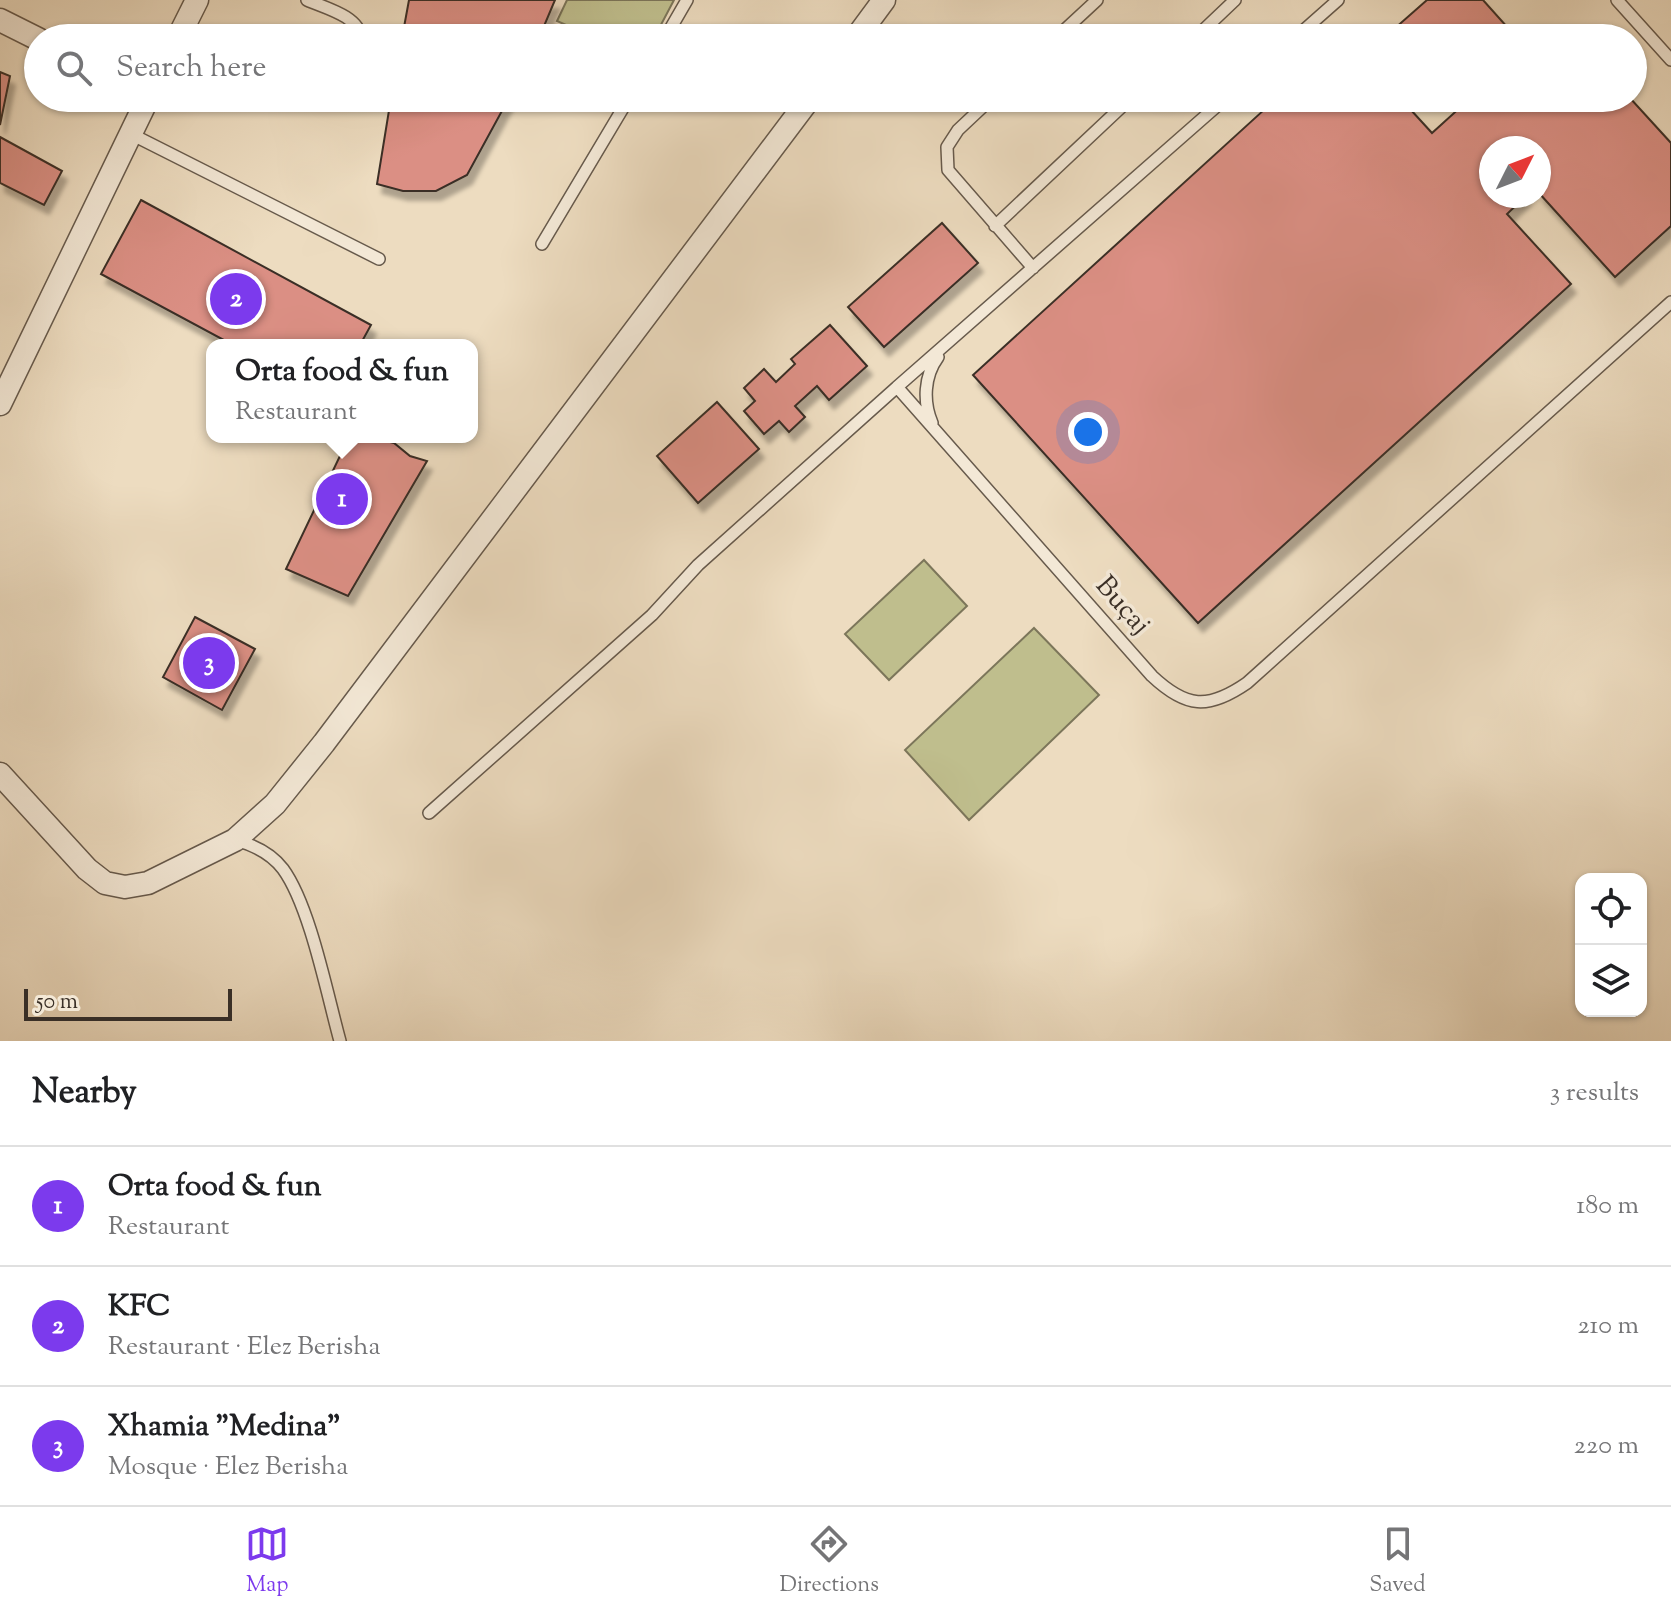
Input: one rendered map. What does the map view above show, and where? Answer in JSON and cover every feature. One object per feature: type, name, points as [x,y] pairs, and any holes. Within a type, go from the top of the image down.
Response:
[{"type":"street","points":[[185,24],[197,0]]},
{"type":"street","points":[[866,24],[884,0]]},
{"type":"street","points":[[0,20],[24,32]]},
{"type":"street","points":[[0,404],[141,112]]},
{"type":"street","points":[[0,774],[87,869],[105,883],[125,887],[148,883],[235,840],[275,804],[324,743],[799,112]]},
{"type":"lane","points":[[307,0],[355,24]]},
{"type":"lane","points":[[673,24],[687,0]]},
{"type":"lane","points":[[1071,24],[1097,0]]},
{"type":"lane","points":[[1210,24],[1235,0]]},
{"type":"lane","points":[[1311,24],[1338,0]]},
{"type":"lane","points":[[1617,0],[1639,24]]},
{"type":"lane","points":[[1647,33],[1671,60]]},
{"type":"lane","points":[[542,244],[621,112]]},
{"type":"lane","points":[[977,112],[958,130],[947,147],[948,170],[1033,268]]},
{"type":"lane","points":[[995,226],[1116,112]]},
{"type":"lane","points":[[429,813],[652,615],[698,565],[1210,112]]},
{"type":"lane","points":[[131,134],[379,259]]},
{"type":"lane","name":"Buçaj","points":[[897,387],[1152,676],[1183,699],[1199,703],[1217,700],[1247,683],[1671,302]]},
{"type":"lane","points":[[935,430],[925,397],[932,365],[948,343]]},
{"type":"lane","points":[[235,840],[250,844],[272,857],[291,883],[304,914],[340,1041]]},
{"type":"shaded area","points":[[567,0],[674,0],[661,24],[564,24],[557,21]]},
{"type":"shaded area","points":[[924,560],[967,606],[889,680],[845,634]]},
{"type":"shaded area","points":[[1034,628],[1099,695],[969,820],[905,750]]},
{"type":"building","points":[[409,0],[555,0],[545,24],[405,24]]},
{"type":"building","points":[[1427,0],[1483,0],[1504,24],[1400,24]]},
{"type":"building","points":[[0,72],[10,76],[0,125]]},
{"type":"building","points":[[389,112],[501,112],[467,175],[436,191],[403,191],[377,184]]},
{"type":"building","points":[[1262,112],[1413,112],[1432,133],[1455,112],[1643,112],[1671,143],[1671,226],[1615,277],[1551,206],[1551,136],[1479,136],[1479,208],[1513,208],[1507,214],[1571,284],[1198,623],[973,375]]},
{"type":"building","points":[[0,137],[62,171],[44,205],[0,183]]},
{"type":"building","points":[[141,200],[371,325],[363,339],[222,339],[101,274]]},
{"type":"building","points":[[942,223],[978,263],[884,347],[848,307]]},
{"type":"building","points":[[830,325],[867,366],[829,400],[817,386],[795,406],[805,417],[789,432],[779,421],[764,434],[744,411],[755,401],[744,388],[764,369],[776,382],[795,364],[791,359]]},
{"type":"building","points":[[717,402],[759,449],[698,503],[657,456]]},
{"type":"building","points":[[346,443],[394,443],[410,456],[427,461],[348,596],[286,569]]},
{"type":"building","points":[[195,617],[255,649],[222,710],[163,677]]},
{"type":"place","name":"KFC","points":[[236,299]]},
{"type":"place","name":"Orta food & fun","points":[[342,499]]},
{"type":"place","name":"Xhamia \"Medina\"","points":[[209,663]]}]
